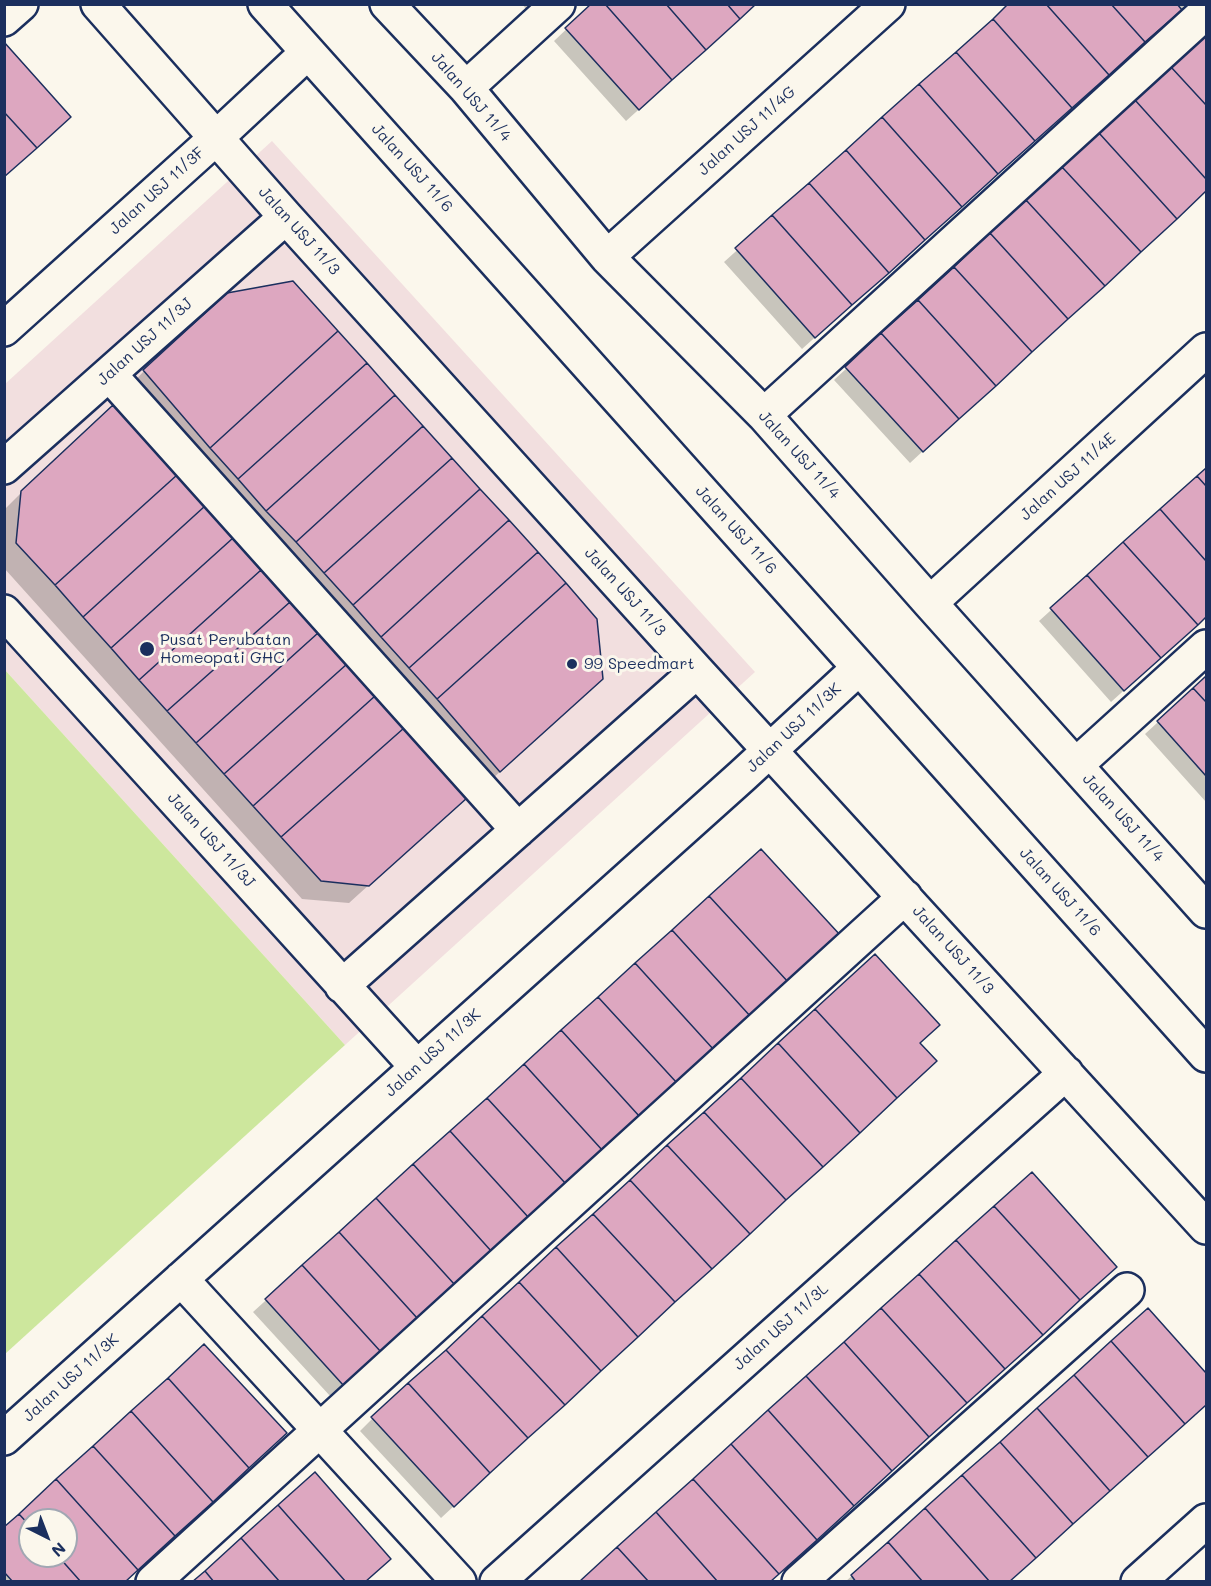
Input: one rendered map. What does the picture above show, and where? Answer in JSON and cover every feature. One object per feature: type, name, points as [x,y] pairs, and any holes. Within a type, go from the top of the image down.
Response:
[{"type":"street","points":[[4,19],[21,4]]},
{"type":"street","name":"Jalan USJ 11/3","points":[[98,4],[286,217],[697,671],[1206,1227]]},
{"type":"street","name":"Jalan USJ 11/6","points":[[265,4],[1206,1055]]},
{"type":"street","name":"Jalan USJ 11/4","points":[[387,4],[465,88],[607,257],[764,415],[1206,911]]},
{"type":"street","points":[[465,88],[558,4]]},
{"type":"street","name":"Jalan USJ 11/4G","points":[[607,257],[888,4]]},
{"type":"street","points":[[764,415],[1206,12]]},
{"type":"street","name":"Jalan USJ 11/3F","points":[[4,328],[216,138],[308,52]]},
{"type":"street","name":"Jalan USJ 11/3J","points":[[4,467],[286,217]]},
{"type":"street","name":"Jalan USJ 11/4E","points":[[930,603],[1206,350]]},
{"type":"street","points":[[109,374],[518,830]]},
{"type":"street","name":"Jalan USJ 11/3J","points":[[4,612],[417,1067]]},
{"type":"street","points":[[1076,765],[1206,647]]},
{"type":"street","name":"Jalan USJ 11/3K","points":[[4,1437],[859,668]]},
{"type":"street","points":[[342,986],[697,671]]},
{"type":"street","points":[[153,1581],[904,897]]},
{"type":"street","name":"Jalan USJ 11/3L","points":[[497,1581],[1065,1073]]},
{"type":"street","points":[[181,1279],[459,1581]]},
{"type":"street","points":[[799,1581],[1127,1290]]},
{"type":"street","points":[[1138,1581],[1206,1521]]},
{"type":"shaded area","points":[[272,141],[755,672],[345,1045],[5,670],[5,384]]},
{"type":"green space","points":[[4,670],[345,1045],[5,1354]]},
{"type":"building","points":[[591,4],[605,4],[672,80],[639,110],[565,28]]},
{"type":"building","points":[[605,4],[666,4],[706,50],[672,80]]},
{"type":"building","points":[[666,4],[727,4],[740,19],[706,50]]},
{"type":"building","points":[[727,4],[756,4],[740,19]]},
{"type":"building","points":[[1008,4],[1046,4],[1109,75],[1072,108],[993,19]]},
{"type":"building","points":[[1046,4],[1111,4],[1145,42],[1109,75]]},
{"type":"building","points":[[1111,4],[1177,4],[1182,10],[1145,42]]},
{"type":"building","points":[[993,19],[1072,108],[1035,141],[956,52]]},
{"type":"building","points":[[1206,34],[1206,105],[1171,67]]},
{"type":"building","points":[[4,42],[71,117],[37,148],[4,112]]},
{"type":"building","points":[[956,52],[1035,141],[998,174],[919,84]]},
{"type":"building","points":[[1171,67],[1206,105],[1206,179],[1135,100]]},
{"type":"building","points":[[919,84],[998,174],[962,207],[882,117]]},
{"type":"building","points":[[1135,100],[1206,179],[1206,191],[1177,219],[1099,133]]},
{"type":"building","points":[[4,112],[37,148],[4,177]]},
{"type":"building","points":[[882,117],[962,207],[925,240],[846,150]]},
{"type":"building","points":[[1099,133],[1177,219],[1141,252],[1062,167]]},
{"type":"building","points":[[846,150],[925,240],[889,273],[809,183]]},
{"type":"building","points":[[1062,167],[1141,252],[1105,286],[1026,200]]},
{"type":"building","points":[[809,183],[889,273],[852,305],[772,215]]},
{"type":"building","points":[[1026,200],[1105,286],[1068,319],[990,233]]},
{"type":"building","points":[[772,215],[852,305],[815,338],[735,248]]},
{"type":"building","points":[[990,233],[1068,319],[1032,352],[954,267]]},
{"type":"building","points":[[954,267],[1032,352],[996,386],[918,300]]},
{"type":"building","points":[[293,281],[338,331],[210,448],[143,370],[227,293]]},
{"type":"building","points":[[918,300],[996,386],[959,419],[881,333]]},
{"type":"building","points":[[338,331],[367,363],[238,479],[210,448]]},
{"type":"building","points":[[881,333],[959,419],[923,452],[845,367]]},
{"type":"building","points":[[367,363],[395,395],[266,511],[238,479]]},
{"type":"building","points":[[395,395],[423,426],[296,542],[266,511]]},
{"type":"building","points":[[113,405],[177,475],[55,585],[16,543],[21,491]]},
{"type":"building","points":[[423,426],[452,458],[324,573],[296,542]]},
{"type":"building","points":[[452,458],[480,489],[353,605],[324,573]]},
{"type":"building","points":[[1206,468],[1206,486],[1197,476]]},
{"type":"building","points":[[177,475],[205,506],[83,617],[55,585]]},
{"type":"building","points":[[1197,476],[1206,486],[1206,561],[1160,509]]},
{"type":"building","points":[[480,489],[509,520],[381,637],[353,605]]},
{"type":"building","points":[[205,506],[233,538],[111,648],[83,617]]},
{"type":"building","points":[[1160,509],[1206,561],[1206,617],[1198,625],[1123,542]]},
{"type":"building","points":[[509,520],[538,552],[409,668],[381,637]]},
{"type":"building","points":[[233,538],[261,570],[139,680],[111,648]]},
{"type":"building","points":[[1123,542],[1198,625],[1161,658],[1087,575]]},
{"type":"building","points":[[538,552],[566,583],[437,699],[409,668]]},
{"type":"building","points":[[261,570],[290,602],[167,711],[139,680]]},
{"type":"building","points":[[1087,575],[1161,658],[1124,691],[1050,608]]},
{"type":"building","points":[[566,583],[597,619],[603,679],[500,772],[437,699]]},
{"type":"building","points":[[290,602],[318,633],[196,743],[167,711]]},
{"type":"building","points":[[318,633],[347,664],[224,774],[196,743]]},
{"type":"building","points":[[347,664],[375,696],[253,806],[224,774]]},
{"type":"building","points":[[1206,676],[1206,702],[1193,688]]},
{"type":"building","points":[[1193,688],[1206,702],[1206,776],[1157,721]]},
{"type":"building","points":[[375,696],[404,728],[281,837],[253,806]]},
{"type":"building","points":[[404,728],[467,798],[369,886],[321,881],[281,837]]},
{"type":"building","points":[[761,849],[841,936],[789,983],[709,896]]},
{"type":"building","points":[[709,896],[789,983],[751,1017],[672,930]]},
{"type":"building","points":[[672,930],[751,1017],[714,1050],[635,963]]},
{"type":"building","points":[[875,954],[940,1025],[920,1043],[937,1061],[897,1098],[815,1009]]},
{"type":"building","points":[[635,963],[714,1050],[677,1083],[598,997]]},
{"type":"building","points":[[598,997],[677,1083],[640,1117],[561,1030]]},
{"type":"building","points":[[815,1009],[897,1098],[860,1133],[778,1043]]},
{"type":"building","points":[[561,1030],[640,1117],[603,1151],[524,1064]]},
{"type":"building","points":[[778,1043],[860,1133],[823,1167],[741,1078]]},
{"type":"building","points":[[524,1064],[603,1151],[566,1184],[487,1098]]},
{"type":"building","points":[[741,1078],[823,1167],[786,1200],[704,1112]]},
{"type":"building","points":[[487,1098],[566,1184],[529,1218],[450,1131]]},
{"type":"building","points":[[704,1112],[786,1200],[750,1234],[667,1145]]},
{"type":"building","points":[[450,1131],[529,1218],[492,1252],[413,1164]]},
{"type":"building","points":[[667,1145],[750,1234],[712,1269],[630,1180]]},
{"type":"building","points":[[413,1164],[492,1252],[455,1285],[376,1198]]},
{"type":"building","points":[[1032,1172],[1117,1267],[1080,1300],[994,1206]]},
{"type":"building","points":[[630,1180],[712,1269],[675,1302],[593,1214]]},
{"type":"building","points":[[376,1198],[455,1285],[418,1319],[339,1232]]},
{"type":"building","points":[[994,1206],[1080,1300],[1043,1335],[956,1240]]},
{"type":"building","points":[[593,1214],[675,1302],[638,1337],[556,1247]]},
{"type":"building","points":[[339,1232],[418,1319],[381,1352],[302,1265]]},
{"type":"building","points":[[956,1240],[1043,1335],[1005,1369],[919,1274]]},
{"type":"building","points":[[556,1247],[638,1337],[601,1371],[519,1282]]},
{"type":"building","points":[[302,1265],[381,1352],[344,1386],[265,1299]]},
{"type":"building","points":[[919,1274],[1005,1369],[967,1403],[881,1308]]},
{"type":"building","points":[[519,1282],[601,1371],[565,1405],[482,1316]]},
{"type":"building","points":[[881,1308],[967,1403],[929,1437],[844,1342]]},
{"type":"building","points":[[1148,1308],[1206,1373],[1206,1405],[1185,1424],[1111,1341]]},
{"type":"building","points":[[482,1316],[565,1405],[528,1438],[446,1350]]},
{"type":"building","points":[[1111,1341],[1185,1424],[1148,1457],[1074,1375]]},
{"type":"building","points":[[844,1342],[929,1437],[892,1471],[806,1376]]},
{"type":"building","points":[[204,1344],[287,1433],[249,1468],[168,1378]]},
{"type":"building","points":[[446,1350],[528,1438],[490,1473],[408,1383]]},
{"type":"building","points":[[1074,1375],[1148,1457],[1110,1491],[1037,1408]]},
{"type":"building","points":[[806,1376],[892,1471],[854,1506],[768,1410]]},
{"type":"building","points":[[168,1378],[249,1468],[213,1502],[131,1411]]},
{"type":"building","points":[[408,1383],[490,1473],[454,1507],[371,1417]]},
{"type":"building","points":[[1037,1408],[1110,1491],[1073,1524],[1000,1442]]},
{"type":"building","points":[[768,1410],[854,1506],[817,1540],[731,1444]]},
{"type":"building","points":[[131,1411],[213,1502],[175,1536],[93,1446]]},
{"type":"building","points":[[1000,1442],[1073,1524],[1036,1558],[962,1475]]},
{"type":"building","points":[[731,1444],[817,1540],[779,1574],[693,1479]]},
{"type":"building","points":[[93,1446],[175,1536],[138,1570],[56,1479]]},
{"type":"building","points":[[315,1472],[391,1559],[365,1582],[346,1582],[278,1505]]},
{"type":"building","points":[[962,1475],[1036,1558],[1009,1582],[990,1582],[925,1508]]},
{"type":"building","points":[[56,1479],[138,1570],[125,1582],[81,1582],[69,1568],[78,1568],[78,1508],[25,1508]]},
{"type":"building","points":[[693,1479],[779,1574],[770,1582],[718,1582],[656,1512]]},
{"type":"building","points":[[278,1505],[346,1582],[280,1582],[241,1538]]},
{"type":"building","points":[[925,1508],[990,1582],[923,1582],[888,1542]]},
{"type":"building","points":[[656,1512],[718,1582],[649,1582],[617,1547]]},
{"type":"building","points":[[18,1515],[18,1568],[69,1568],[81,1582],[13,1582],[4,1572],[4,1527]]},
{"type":"building","points":[[241,1538],[280,1582],[214,1582],[205,1571]]},
{"type":"building","points":[[888,1542],[923,1582],[856,1582],[851,1575]]},
{"type":"building","points":[[617,1547],[649,1582],[580,1582],[580,1581]]},
{"type":"building","points":[[205,1571],[214,1582],[192,1582]]},
{"type":"place","name":"Pusat Perubatan Homeopati GHC","points":[[147,649]]},
{"type":"place","name":"99 Speedmart","points":[[572,664]]}]
